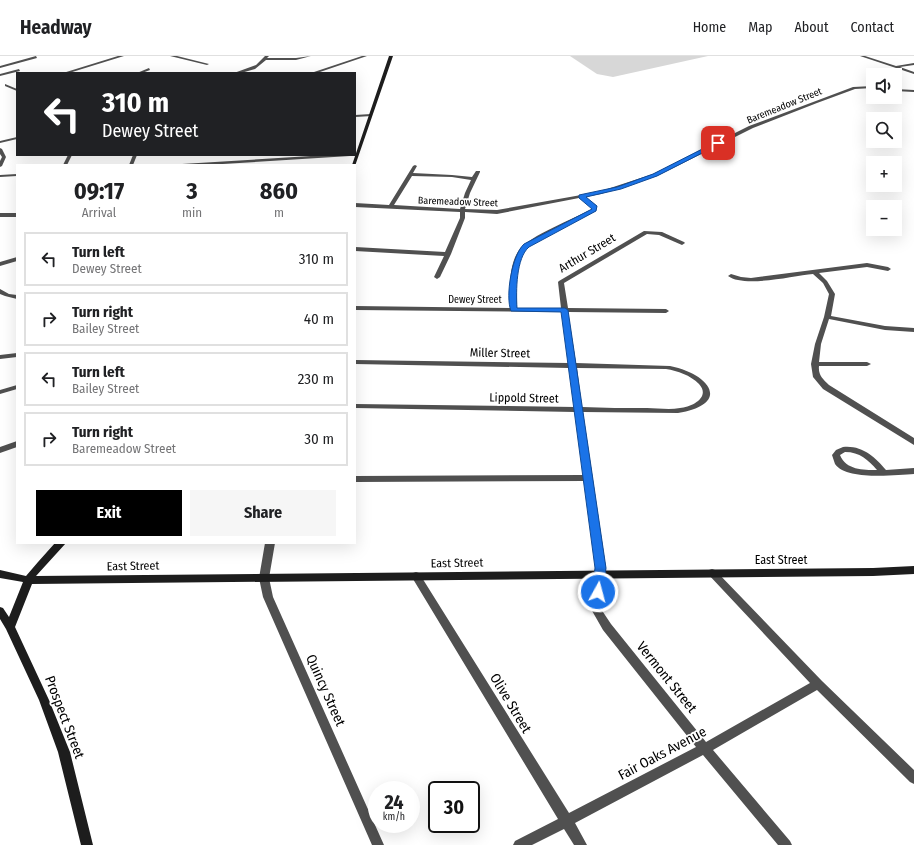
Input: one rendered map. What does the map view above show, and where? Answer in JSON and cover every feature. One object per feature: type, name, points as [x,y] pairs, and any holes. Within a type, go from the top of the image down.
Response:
[{"type":"street","points":[[68,72],[122,56]]},
{"type":"street","points":[[172,56],[207,64]]},
{"type":"street","points":[[239,72],[256,67],[266,58],[296,59],[309,56]]},
{"type":"street","points":[[316,72],[365,56]]},
{"type":"street","points":[[356,155],[391,56]]},
{"type":"street","points":[[862,56],[914,73]]},
{"type":"street","points":[[0,67],[36,57]]},
{"type":"street","points":[[894,67],[914,64]]},
{"type":"street","points":[[142,72],[149,69]]},
{"type":"street","points":[[0,75],[18,70]]},
{"type":"street","points":[[6,85],[16,90]]},
{"type":"street","name":"Baremeadow Street","points":[[356,205],[504,212],[581,197],[619,188],[655,175],[751,127],[848,89],[866,87]]},
{"type":"street","points":[[902,90],[914,91]]},
{"type":"street","points":[[356,116],[371,116]]},
{"type":"street","points":[[0,142],[16,138]]},
{"type":"street","points":[[0,149],[4,157],[0,166]]},
{"type":"street","points":[[193,164],[260,158],[320,156]]},
{"type":"street","points":[[390,207],[415,166]]},
{"type":"street","points":[[437,277],[462,219],[464,204],[478,172]]},
{"type":"street","points":[[410,174],[452,176],[474,179]]},
{"type":"street","points":[[0,176],[16,175]]},
{"type":"street","points":[[514,310],[514,278],[522,249],[532,242],[594,210],[595,207],[581,197]]},
{"type":"street","points":[[0,216],[16,215]]},
{"type":"street","name":"Arthur Street","points":[[600,574],[561,282],[641,234],[653,232],[660,233],[682,243]]},
{"type":"street","points":[[356,248],[448,254]]},
{"type":"street","points":[[0,264],[16,259]]},
{"type":"street","points":[[731,276],[751,280],[867,265],[888,269]]},
{"type":"street","points":[[814,272],[825,282],[832,294],[827,318],[818,344],[815,364],[817,378],[826,387],[914,442]]},
{"type":"street","points":[[0,290],[7,295],[16,297]]},
{"type":"street","name":"Dewey Street","points":[[356,308],[666,311]]},
{"type":"street","points":[[827,318],[885,328],[914,330]]},
{"type":"street","points":[[0,357],[16,355]]},
{"type":"street","name":"Miller Street","points":[[356,362],[645,367]]},
{"type":"street","points":[[815,364],[867,364]]},
{"type":"street","name":"Lippold Street","points":[[356,406],[678,411],[695,408],[705,400],[706,393],[704,386],[699,379],[690,374],[673,368],[645,367]]},
{"type":"street","points":[[0,392],[16,387]]},
{"type":"street","points":[[0,450],[16,444]]},
{"type":"street","points":[[884,472],[870,457],[859,451],[846,449],[841,450],[836,455],[838,462],[842,466],[853,471],[884,472],[914,471]]},
{"type":"street","points":[[356,479],[587,478]]},
{"type":"street","points":[[10,627],[18,603],[29,580],[38,567],[59,544]]},
{"type":"street","name":"Quincy Street","points":[[270,544],[264,577],[268,597],[309,686],[378,845]]},
{"type":"street","name":"East Street","points":[[0,574],[29,580],[873,572],[914,570]]},
{"type":"street","points":[[712,573],[818,684],[914,778]]},
{"type":"street","name":"Vermont Street","points":[[600,574],[596,608],[600,616],[704,748],[786,845]]},
{"type":"street","name":"Olive Street","points":[[416,576],[581,845]]},
{"type":"street","name":"Prospect Street","points":[[0,611],[10,627],[44,700],[64,752],[87,845]]},
{"type":"street","name":"Fair Oaks Avenue","points":[[519,845],[704,748],[818,684]]},
{"type":"shaded area","points":[[570,56],[708,56],[613,77],[597,74]]},
{"type":"route","points":[[598,592],[600,583],[600,568],[565,310],[514,310],[513,291],[516,267],[522,249],[526,245],[594,210],[595,207],[581,197],[619,188],[655,175],[672,168],[718,143]]}]
